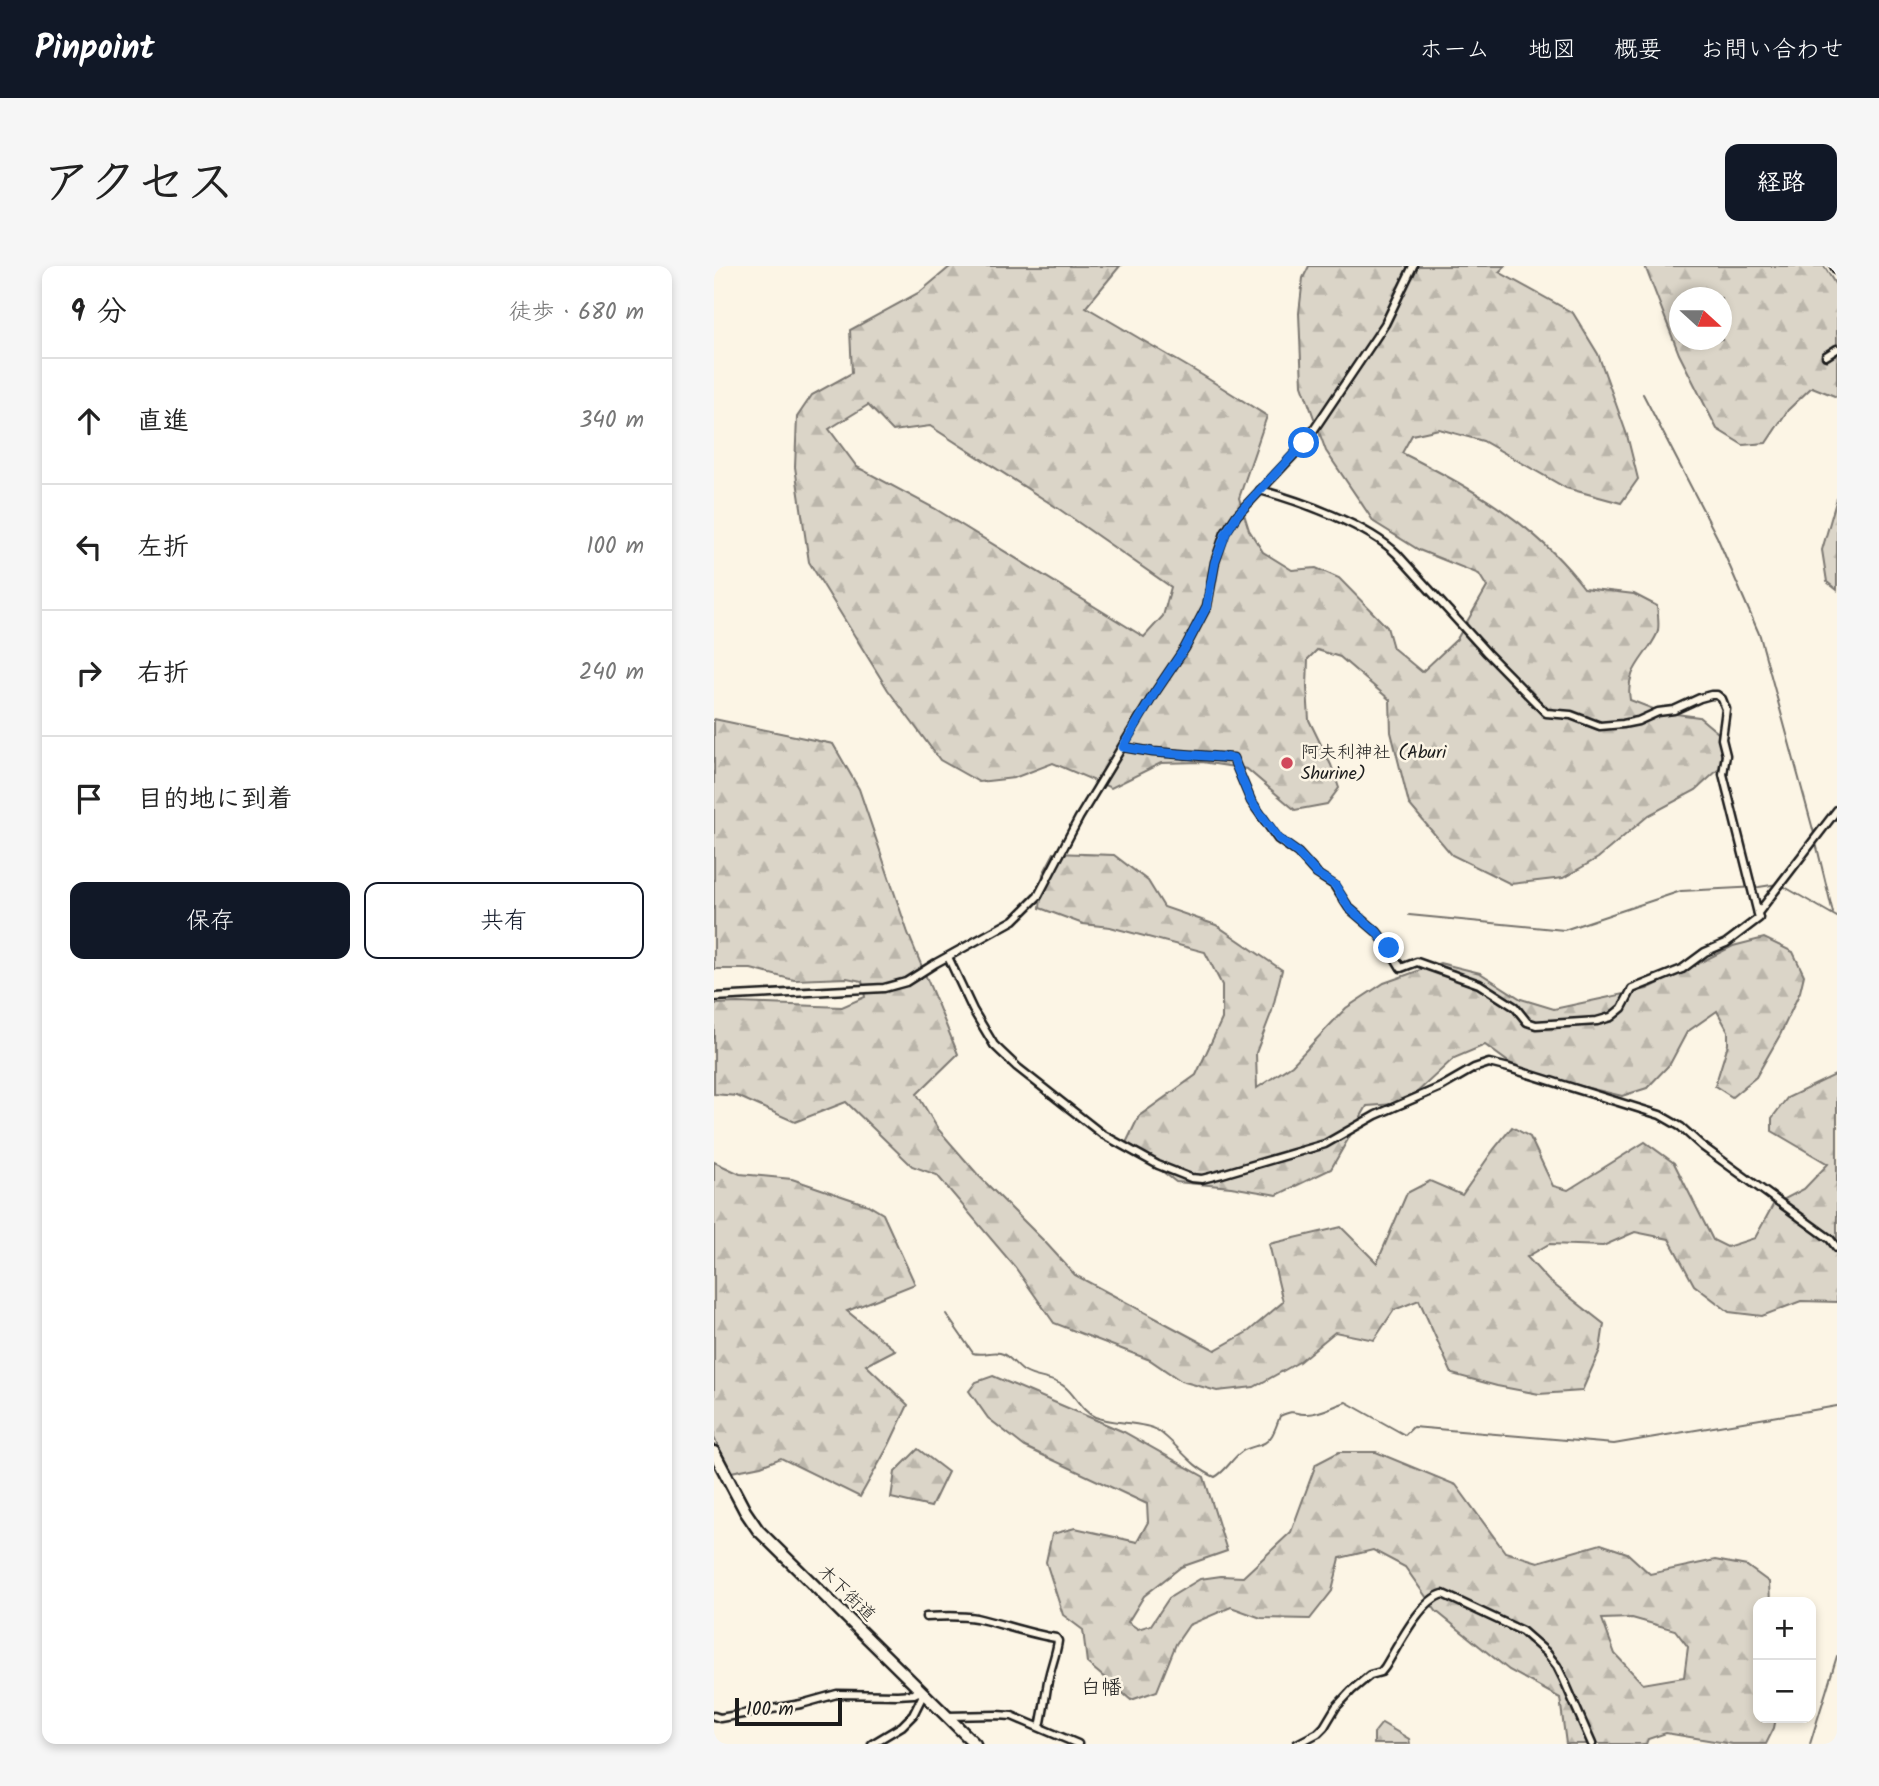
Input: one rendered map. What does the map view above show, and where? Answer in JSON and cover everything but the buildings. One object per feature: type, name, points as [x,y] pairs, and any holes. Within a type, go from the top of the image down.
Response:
[{"type":"main road","name":"木下街道","points":[[715,1455],[758,1530],[975,1744]]},
{"type":"street","points":[[714,997],[884,988],[906,982],[1014,920],[1038,896],[1079,818],[1185,648],[1207,606],[1215,562],[1226,533],[1237,515],[1304,443],[1385,324],[1413,266]]},
{"type":"street","points":[[1834,266],[1837,271]]},
{"type":"street","points":[[1826,356],[1837,349]]},
{"type":"street","points":[[1123,747],[1233,758],[1251,801],[1279,839],[1298,853],[1317,874],[1335,885],[1349,908],[1377,932],[1401,968],[1417,962],[1479,984],[1515,1007],[1527,1022],[1536,1025],[1597,1021],[1611,1017],[1622,1008],[1632,989],[1682,969],[1705,951],[1726,943],[1757,922],[1758,913],[1723,774],[1726,755],[1722,739],[1726,709],[1723,699],[1711,695],[1638,721],[1600,726],[1571,715],[1546,713],[1385,543],[1324,512],[1259,491]]},
{"type":"street","points":[[1758,913],[1837,810]]},
{"type":"street","points":[[948,957],[973,1010],[994,1045],[1017,1067],[1102,1134],[1158,1165],[1191,1178],[1202,1179],[1222,1174],[1325,1144],[1376,1115],[1489,1063],[1660,1115],[1681,1127],[1702,1146],[1830,1239],[1837,1248]]},
{"type":"street","points":[[1297,1744],[1318,1733],[1352,1690],[1370,1675],[1381,1672],[1405,1632],[1423,1609],[1431,1600],[1443,1594],[1522,1631],[1546,1653],[1557,1666],[1592,1744]]},
{"type":"street","points":[[926,1617],[974,1618],[1056,1638],[1058,1641],[1040,1727]]},
{"type":"street","points":[[714,1716],[720,1718],[801,1704],[837,1694],[897,1695],[923,1692]]},
{"type":"street","points":[[872,1744],[902,1726],[913,1715],[923,1692]]},
{"type":"street","points":[[947,1716],[1012,1716],[1078,1744]]},
{"type":"green space","points":[[951,266],[1120,266],[1086,307],[1267,416],[1239,498],[1249,530],[1263,552],[1292,570],[1316,568],[1339,578],[1387,627],[1393,648],[1422,672],[1457,639],[1487,587],[1479,574],[1419,550],[1374,522],[1326,451],[1302,385],[1299,313],[1303,278],[1309,266],[1505,266],[1499,272],[1573,313],[1598,354],[1627,435],[1638,479],[1621,503],[1566,488],[1483,441],[1439,429],[1412,435],[1402,453],[1478,494],[1524,527],[1566,566],[1584,588],[1634,594],[1657,606],[1658,631],[1633,672],[1629,689],[1630,700],[1661,712],[1699,717],[1724,738],[1719,769],[1696,790],[1649,815],[1598,858],[1563,878],[1511,884],[1452,855],[1409,804],[1391,732],[1390,700],[1340,657],[1317,650],[1308,659],[1309,720],[1339,788],[1327,804],[1295,810],[1247,769],[1202,762],[1161,763],[1111,788],[1053,763],[1014,778],[979,782],[940,760],[888,690],[809,562],[795,467],[797,417],[812,395],[852,373],[850,330],[920,292]],"holes":[[[868,405],[893,431],[930,426],[1059,509],[1171,587],[1163,616],[1144,637],[934,508],[857,467],[829,429]]]},
{"type":"green space","points":[[1645,266],[1824,266],[1837,287],[1837,397],[1812,387],[1788,410],[1766,443],[1743,445],[1717,429],[1677,350],[1732,350],[1732,287],[1669,287],[1669,328]]},
{"type":"green space","points":[[1837,498],[1837,590],[1827,582],[1822,550]]},
{"type":"green space","points":[[714,719],[833,744],[859,789],[908,933],[958,1054],[917,1094],[938,1129],[979,1176],[1075,1275],[1215,1350],[1249,1331],[1283,1302],[1269,1244],[1341,1227],[1377,1263],[1407,1193],[1430,1181],[1462,1195],[1512,1127],[1530,1137],[1553,1186],[1568,1190],[1645,1142],[1674,1163],[1713,1240],[1727,1247],[1755,1238],[1773,1205],[1804,1189],[1828,1164],[1772,1131],[1772,1118],[1787,1098],[1837,1074],[1837,1302],[1801,1301],[1762,1316],[1729,1312],[1694,1285],[1669,1239],[1635,1232],[1603,1246],[1549,1244],[1527,1257],[1548,1280],[1604,1324],[1600,1350],[1582,1391],[1539,1394],[1452,1374],[1419,1300],[1394,1310],[1374,1340],[1335,1332],[1299,1362],[1254,1387],[1217,1391],[1181,1381],[1150,1360],[1054,1323],[1015,1267],[937,1175],[912,1166],[846,1102],[795,1122],[737,1096],[714,1094],[714,1004],[842,1007],[865,997],[862,981],[847,978],[794,980],[751,969],[714,969]]},
{"type":"green space","points":[[1054,853],[1114,855],[1148,881],[1164,907],[1216,925],[1282,970],[1272,1011],[1256,1053],[1257,1088],[1292,1065],[1346,1008],[1384,983],[1440,963],[1480,973],[1521,999],[1554,1009],[1647,989],[1733,946],[1764,938],[1793,952],[1804,975],[1800,992],[1780,1035],[1756,1077],[1732,1097],[1715,1086],[1728,1044],[1728,1031],[1717,1011],[1687,1032],[1670,1064],[1647,1088],[1622,1096],[1522,1072],[1485,1045],[1454,1058],[1413,1096],[1396,1104],[1367,1106],[1331,1169],[1277,1195],[1176,1182],[1126,1143],[1139,1116],[1196,1075],[1222,1019],[1222,985],[1205,952],[1110,927],[1083,924],[1040,908],[1043,874]]},
{"type":"green space","points":[[714,1162],[740,1174],[792,1179],[868,1205],[883,1214],[915,1284],[847,1311],[895,1350],[866,1365],[908,1405],[860,1497],[781,1458],[761,1466],[731,1472],[714,1438]]},
{"type":"green space","points":[[993,1376],[1124,1432],[1204,1477],[1227,1551],[1181,1567],[1144,1596],[1128,1622],[1138,1629],[1151,1625],[1169,1598],[1200,1579],[1243,1577],[1291,1532],[1316,1464],[1339,1452],[1376,1452],[1456,1485],[1505,1552],[1538,1562],[1601,1544],[1627,1553],[1650,1574],[1715,1560],[1747,1566],[1769,1582],[1770,1597],[1753,1597],[1753,1723],[1775,1723],[1774,1728],[1766,1744],[1732,1744],[1666,1733],[1648,1739],[1646,1744],[1566,1744],[1560,1698],[1509,1670],[1436,1611],[1405,1567],[1373,1550],[1340,1558],[1332,1591],[1310,1619],[1261,1618],[1231,1607],[1189,1625],[1176,1644],[1157,1691],[1131,1700],[1087,1663],[1083,1630],[1063,1615],[1046,1562],[1052,1534],[1075,1528],[1137,1542],[1148,1522],[1147,1504],[1025,1447],[988,1418],[969,1391],[976,1382]],"holes":[[[1632,1618],[1675,1630],[1688,1647],[1684,1677],[1643,1684],[1615,1654],[1602,1619]]]},
{"type":"green space","points":[[918,1449],[948,1472],[931,1507],[891,1498],[895,1472]]},
{"type":"green space","points":[[1382,1723],[1409,1739],[1410,1744],[1374,1744],[1374,1733]]},
{"type":"waterway","points":[[1643,394],[1717,537],[1760,636],[1815,837]]},
{"type":"waterway","points":[[1816,843],[1833,913]]},
{"type":"waterway","points":[[1409,915],[1564,930],[1681,891],[1778,884]]},
{"type":"waterway","points":[[1783,886],[1837,917]]},
{"type":"waterway","points":[[946,1314],[973,1353],[1004,1354],[1025,1372],[1061,1384],[1095,1417],[1157,1430],[1198,1467],[1215,1477],[1243,1451],[1269,1439],[1280,1416],[1292,1412],[1317,1413],[1346,1402],[1405,1435],[1413,1427],[1614,1444],[1837,1406]]},
{"type":"waterway","points":[[1810,1744],[1837,1656]]},
{"type":"place","name":"阿夫利神社 (Aburi Shurine)","points":[[1287,763]]},
{"type":"district","name":"白幡","points":[[1101,1688]]},
{"type":"route","points":[[1304,443],[1237,515],[1226,533],[1215,562],[1207,606],[1185,648],[1123,747],[1233,758],[1251,801],[1279,839],[1298,853],[1317,874],[1335,885],[1349,908],[1377,932],[1389,948]]}]
